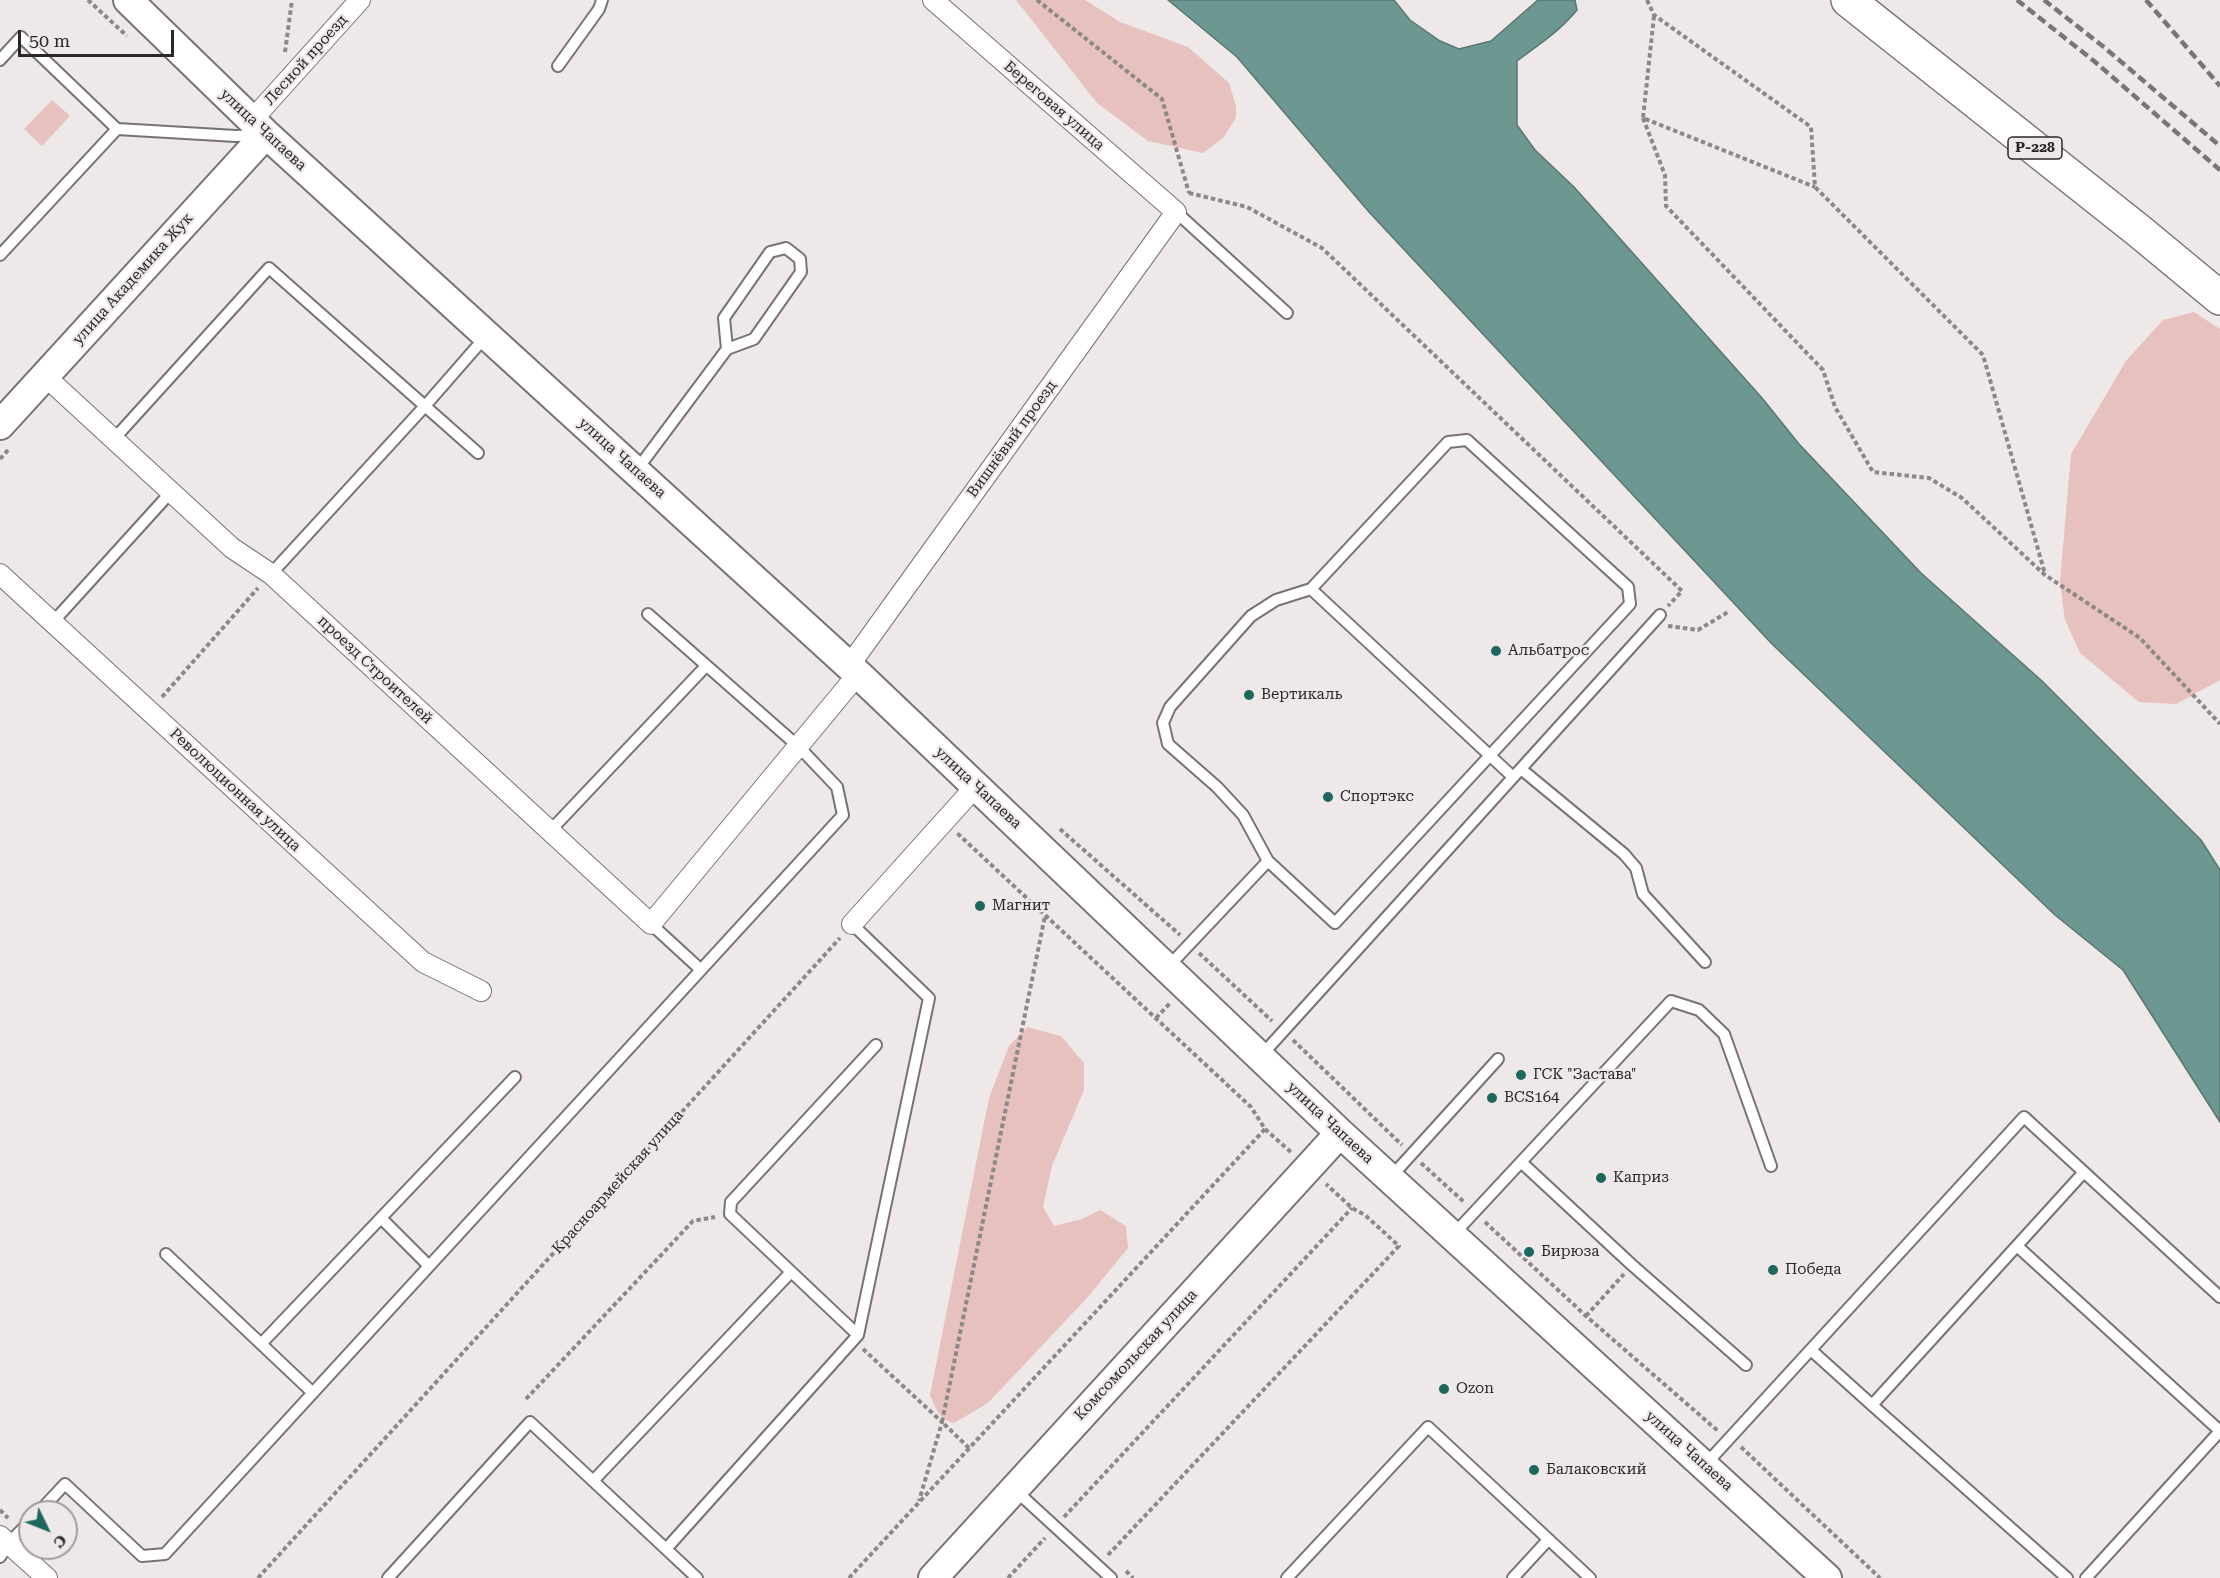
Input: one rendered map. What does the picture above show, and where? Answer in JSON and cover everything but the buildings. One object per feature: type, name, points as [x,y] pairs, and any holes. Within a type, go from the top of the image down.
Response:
[{"type":"highway","name":"Р-228","points":[[1848,0],[2130,223],[2220,298]]},
{"type":"street","name":"улица Чапаева","points":[[128,0],[259,127],[853,670],[1340,1133],[1827,1578]]},
{"type":"street","name":"Лесной проезд","points":[[259,127],[280,89],[360,0]]},
{"type":"street","name":"Береговая улица","points":[[933,0],[1176,212]]},
{"type":"street","name":"улица Академика Жук","points":[[6,414],[45,376],[259,127]]},
{"type":"street","name":"Вишнёвый проезд","points":[[651,924],[799,747],[1176,212]]},
{"type":"street","name":"проезд Строителей","points":[[45,376],[232,548],[271,574],[651,924]]},
{"type":"street","name":"Революционная улица","points":[[0,574],[423,963],[481,991]]},
{"type":"street","points":[[852,924],[976,786]]},
{"type":"street","name":"Комсомольская улица","points":[[933,1578],[1340,1133]]},
{"type":"street","points":[[3,1545],[47,1578]]},
{"type":"lane","points":[[558,66],[602,0]]},
{"type":"lane","points":[[0,60],[21,38],[117,129],[236,136],[259,127]]},
{"type":"lane","points":[[0,255],[117,129]]},
{"type":"lane","points":[[1176,212],[1287,313]]},
{"type":"lane","points":[[636,471],[727,349],[754,339],[801,273],[800,259],[786,248],[770,252],[724,318],[727,349]]},
{"type":"lane","points":[[114,439],[269,268],[478,453]]},
{"type":"lane","points":[[271,574],[487,335]]},
{"type":"lane","points":[[1467,440],[1628,587],[1630,604],[1335,923],[1268,861],[1243,815],[1217,787],[1168,744],[1162,723],[1170,707],[1251,616],[1276,600],[1311,589],[1448,442],[1467,440]]},
{"type":"lane","points":[[53,622],[171,492]]},
{"type":"lane","points":[[1311,589],[1490,755],[1624,854],[1636,868],[1643,894],[1705,963]]},
{"type":"lane","points":[[50,1500],[65,1484],[142,1557],[165,1554],[843,815],[837,787],[799,747],[648,614]]},
{"type":"lane","points":[[1260,1057],[1285,1033],[1657,618]]},
{"type":"lane","points":[[550,831],[706,666]]},
{"type":"lane","points":[[1167,968],[1268,861]]},
{"type":"lane","name":"проезд Строителей","points":[[651,924],[700,969]]},
{"type":"lane","points":[[666,1549],[856,1337],[929,998],[852,924]]},
{"type":"lane","points":[[1452,1235],[1671,1001],[1699,1010],[1724,1034],[1771,1166]]},
{"type":"lane","points":[[856,1337],[730,1214],[731,1202],[876,1045]]},
{"type":"lane","points":[[1389,1178],[1498,1059]]},
{"type":"lane","points":[[261,1344],[515,1077]]},
{"type":"lane","points":[[1705,1466],[2024,1117],[2220,1297]]},
{"type":"lane","points":[[1521,1162],[1632,1265],[1746,1365]]},
{"type":"lane","points":[[1872,1405],[2084,1172]]},
{"type":"lane","points":[[381,1218],[429,1266]]},
{"type":"lane","points":[[2017,1246],[2220,1431],[2086,1578]]},
{"type":"lane","points":[[166,1254],[312,1393]]},
{"type":"lane","points":[[593,1481],[791,1272]]},
{"type":"lane","points":[[1811,1350],[2067,1578]]},
{"type":"lane","points":[[388,1578],[530,1422],[697,1578]]},
{"type":"lane","points":[[1287,1578],[1428,1427],[1590,1578]]},
{"type":"lane","points":[[1013,1489],[1111,1578]]},
{"type":"lane","points":[[3,1545],[18,1532]]},
{"type":"lane","points":[[1513,1578],[1548,1540]]},
{"type":"path","points":[[280,89],[292,0]]},
{"type":"path","points":[[1037,0],[1162,99],[1189,193]]},
{"type":"path","points":[[1647,0],[1654,15],[1811,127],[1815,187]]},
{"type":"path","points":[[1654,15],[1643,118],[1665,176],[1666,206],[1823,370],[1835,407],[1873,472],[1929,478],[1962,498],[2045,575],[2140,638],[2220,724]]},
{"type":"path","points":[[1643,118],[1815,187],[1983,355],[2045,575]]},
{"type":"path","points":[[1176,212],[1189,193]]},
{"type":"path","points":[[1189,193],[1247,207],[1322,248],[1682,591],[1657,618],[1674,628],[1698,630],[1728,612]]},
{"type":"path","points":[[149,711],[271,574]]},
{"type":"path","points":[[849,1578],[1265,1129],[1251,1107],[944,822]]},
{"type":"path","points":[[1055,825],[1189,944],[1586,1316],[1712,1428],[1731,1438],[1880,1578]]},
{"type":"path","points":[[919,1503],[942,1422],[1045,916]]},
{"type":"path","name":"Красноармейская улица","points":[[258,1578],[852,924]]},
{"type":"path","points":[[1008,1578],[1352,1208],[1365,1215],[1399,1246],[1098,1566]]},
{"type":"path","points":[[526,1399],[693,1221],[730,1214]]},
{"type":"path","points":[[1586,1316],[1632,1265]]},
{"type":"path","points":[[856,1337],[969,1449]]},
{"type":"shaded area","points":[[1016,0],[1085,0],[1120,22],[1188,47],[1229,83],[1236,106],[1236,118],[1223,138],[1203,153],[1148,141],[1097,103]]},
{"type":"shaded area","points":[[52,100],[70,116],[42,146],[24,129]]},
{"type":"shaded area","points":[[2194,312],[2220,329],[2220,680],[2176,704],[2139,702],[2080,653],[2065,620],[2060,582],[2071,454],[2126,361],[2163,320]]},
{"type":"shaded area","points":[[1027,1027],[1061,1036],[1084,1063],[1084,1090],[1052,1166],[1043,1207],[1054,1226],[1082,1219],[1100,1210],[1126,1226],[1128,1248],[1086,1299],[988,1403],[954,1423],[941,1416],[930,1395],[989,1098],[1009,1046]]},
{"type":"water","points":[[1168,0],[1394,0],[1410,20],[1440,41],[1459,49],[1491,41],[1538,0],[1575,0],[1577,10],[1570,18],[1517,61],[1517,125],[1535,150],[1574,187],[1762,398],[1799,444],[1921,573],[2042,681],[2201,840],[2220,870],[2220,1122],[2123,970],[2055,915],[1772,644],[1369,212],[1237,57]]},
{"type":"railway","points":[[2017,0],[2094,61],[2220,170]]},
{"type":"railway","points":[[2044,0],[2105,48],[2220,146]]},
{"type":"railway","points":[[2146,0],[2220,86]]},
{"type":"place","name":"Альбатрос","points":[[1496,651]]},
{"type":"place","name":"Вертикаль","points":[[1249,695]]},
{"type":"place","name":"Спортэкс","points":[[1328,797]]},
{"type":"place","name":"Магнит","points":[[980,906]]},
{"type":"place","name":"ГСК \"Застава\"","points":[[1521,1075]]},
{"type":"place","name":"BCS164","points":[[1492,1098]]},
{"type":"place","name":"Каприз","points":[[1601,1178]]},
{"type":"place","name":"Бирюза","points":[[1529,1252]]},
{"type":"place","name":"Победа","points":[[1773,1270]]},
{"type":"place","name":"Ozon","points":[[1444,1389]]},
{"type":"place","name":"Балаковский","points":[[1534,1470]]}]
